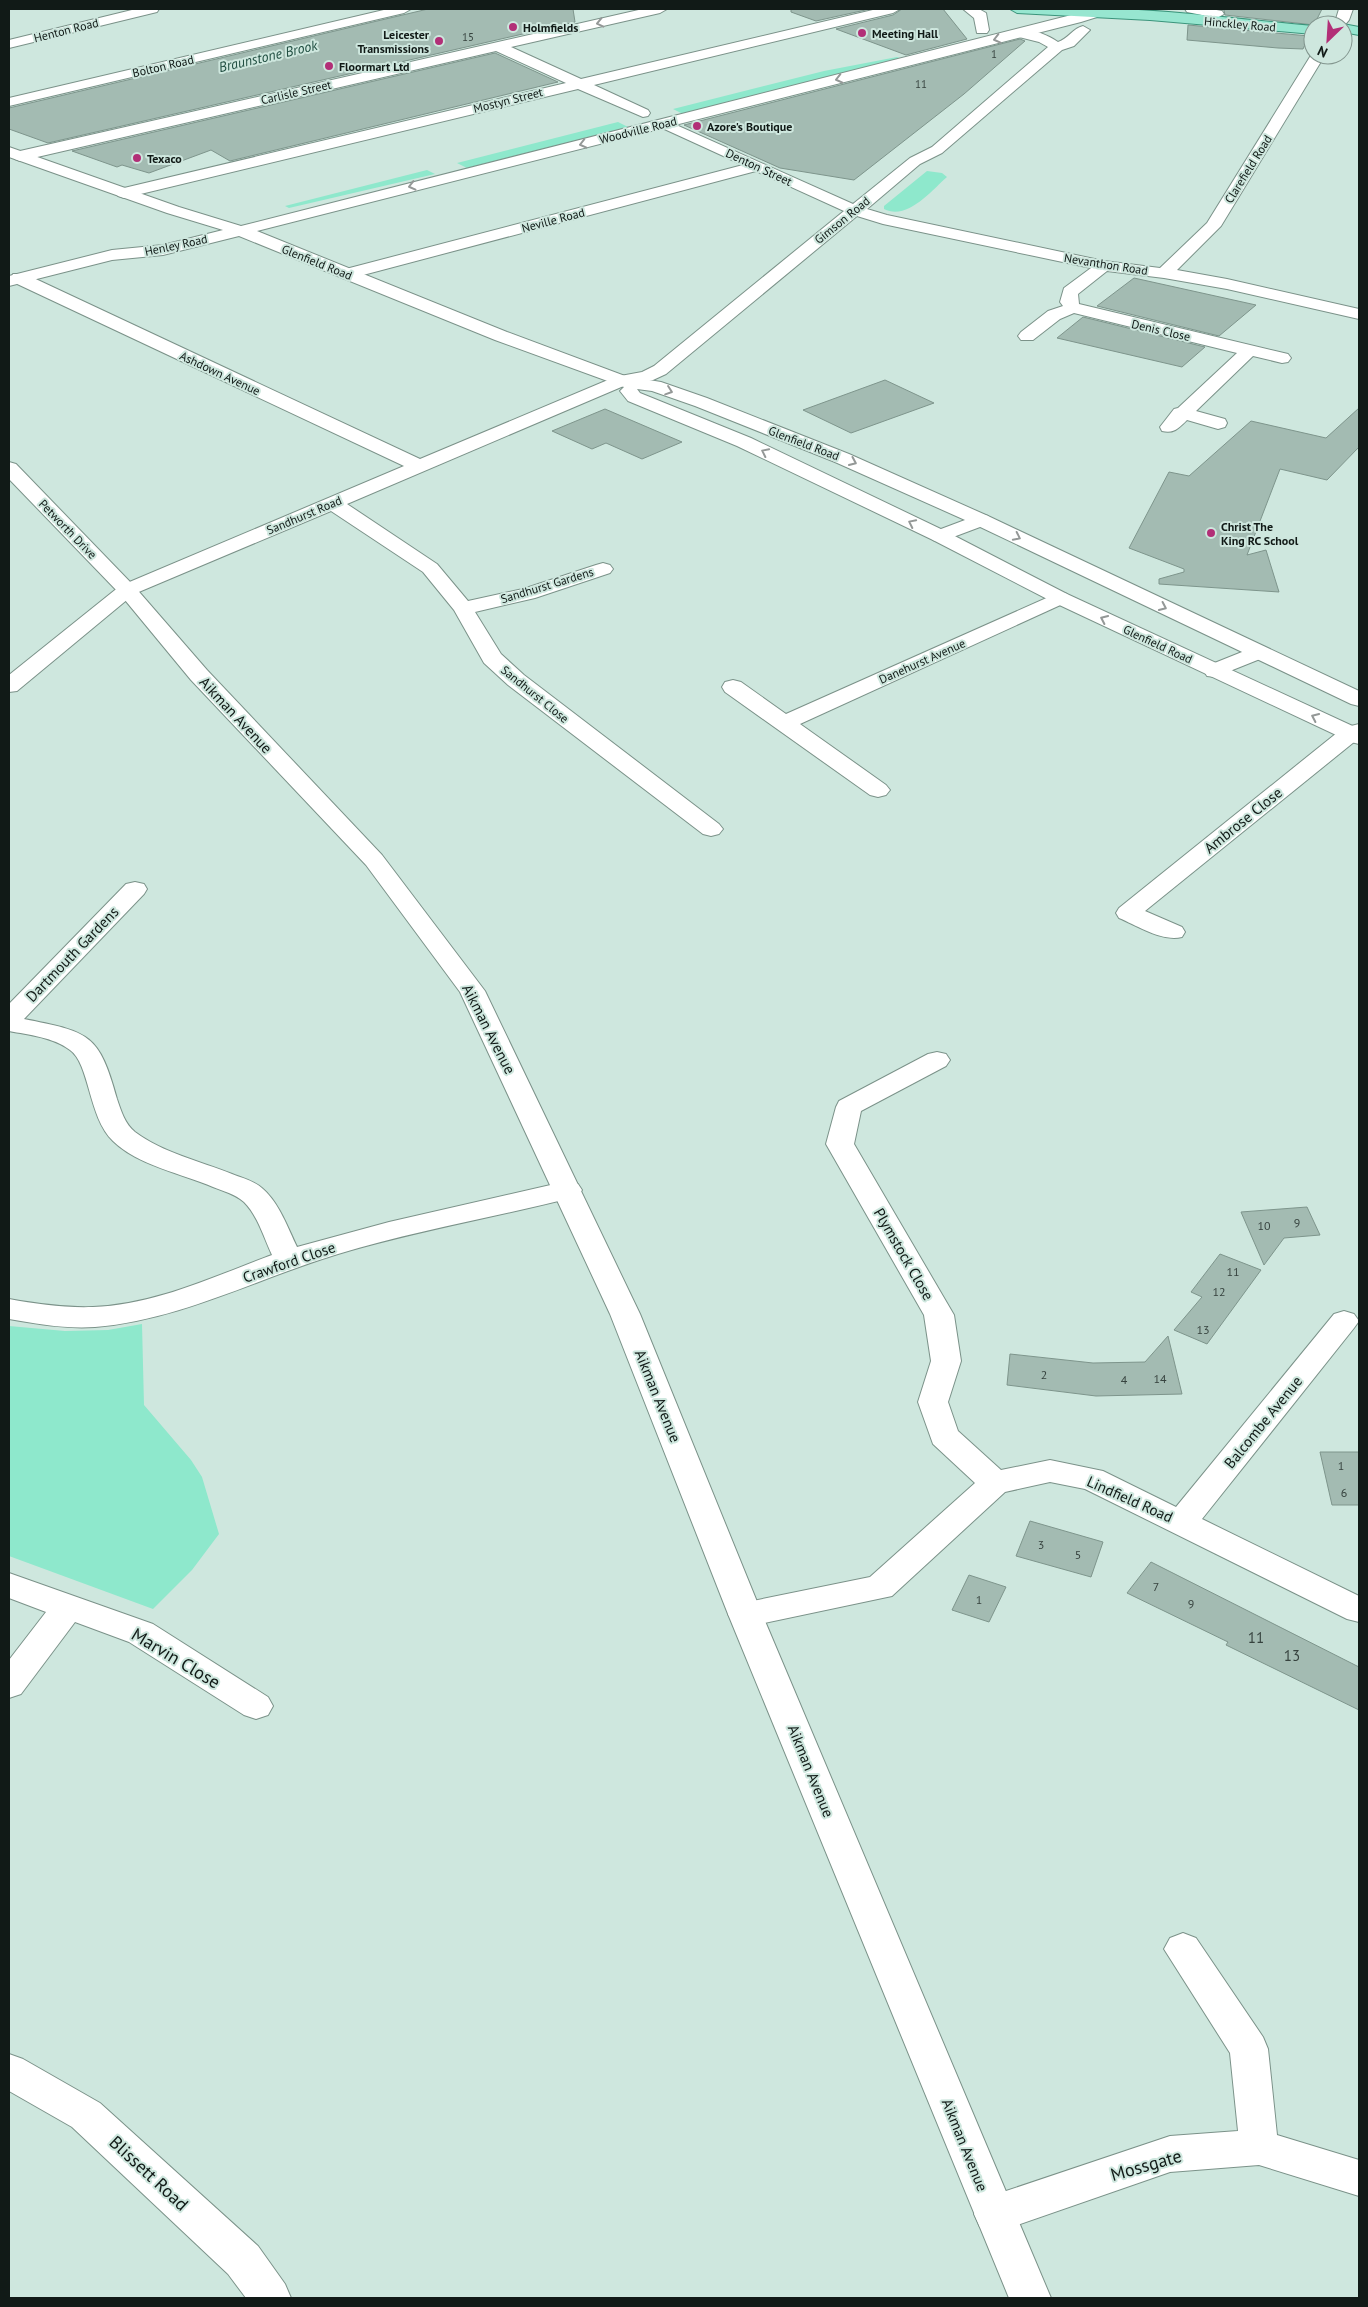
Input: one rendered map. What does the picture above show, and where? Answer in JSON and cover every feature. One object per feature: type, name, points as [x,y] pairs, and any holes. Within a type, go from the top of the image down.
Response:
[{"type":"main road","name":"Hinckley Road","points":[[1017,9],[1101,11],[1303,29]]},
{"type":"main road","name":"Hinckley Road","points":[[1164,9],[1303,23]]},
{"type":"street","name":"Henton Road","points":[[9,44],[152,9]]},
{"type":"street","name":"Bolton Road","points":[[9,102],[404,9]]},
{"type":"street","name":"Carlisle Street","points":[[14,154],[660,9]]},
{"type":"street","name":"Mostyn Street","points":[[124,193],[579,82],[893,9]]},
{"type":"street","points":[[970,9],[981,16],[982,30]]},
{"type":"street","points":[[1192,9],[1217,14]]},
{"type":"street","points":[[768,82],[1058,10]]},
{"type":"street","name":"Woodville Road","points":[[239,222],[459,175],[665,124],[1101,11]]},
{"type":"street","name":"Gimson Road","points":[[622,381],[648,376],[660,370],[854,210],[916,161],[937,150],[1057,47],[1069,43],[1083,30]]},
{"type":"street","points":[[1020,33],[1044,39],[1057,47]]},
{"type":"street","points":[[497,46],[648,112]]},
{"type":"street","name":"Clarefield Road","points":[[1164,272],[1213,226],[1312,65]]},
{"type":"street","name":"Woodville Road","points":[[624,118],[648,112]]},
{"type":"street","name":"Denton Street","points":[[648,112],[636,116],[635,120],[647,124],[665,124],[854,210]]},
{"type":"street","name":"Glenfield Road","points":[[14,154],[173,210],[213,221],[239,222],[348,274],[501,336],[622,381],[655,386],[701,402],[842,458],[981,520],[1359,699]]},
{"type":"street","points":[[441,164],[459,175]]},
{"type":"street","name":"Neville Road","points":[[348,274],[758,166]]},
{"type":"street","name":"Nevanthon Road","points":[[854,210],[883,219],[1104,266],[1164,272],[1359,314]]},
{"type":"street","name":"Henley Road","points":[[112,256],[143,240],[213,221]]},
{"type":"street","name":"Henley Road","points":[[14,280],[112,256],[163,250],[239,222]]},
{"type":"street","points":[[1057,334],[1031,333],[1054,315],[1073,308],[1069,302],[1070,292],[1104,266]]},
{"type":"street","name":"Ashdown Avenue","points":[[14,280],[421,467]]},
{"type":"street","name":"Denis Close","points":[[1073,308],[1282,358]]},
{"type":"street","points":[[1218,422],[1175,420],[1250,350]]},
{"type":"street","name":"Glenfield Road","points":[[622,381],[634,397],[744,442],[940,536],[1060,598],[1215,671],[1356,734]]},
{"type":"street","name":"Sandhurst Road","points":[[9,686],[127,590],[622,381]]},
{"type":"street","name":"Petworth Drive","points":[[9,468],[127,590]]},
{"type":"street","name":"Sandhurst Close","points":[[334,503],[430,568],[463,608],[492,658],[516,680],[711,829]]},
{"type":"street","points":[[940,536],[981,520]]},
{"type":"street","name":"Sandhurst Gardens","points":[[463,608],[528,594],[603,569]]},
{"type":"street","name":"Aikman Avenue","points":[[127,590],[199,675],[374,860],[472,991],[568,1190],[625,1314],[745,1614],[1030,2298]]},
{"type":"street","name":"Danehurst Avenue","points":[[784,723],[1060,598]]},
{"type":"street","points":[[1215,671],[1257,652]]},
{"type":"street","points":[[733,686],[878,790]]},
{"type":"street","name":"Ambrose Close","points":[[1173,932],[1128,913],[1356,734]]},
{"type":"street","name":"Dartmouth Gardens","points":[[9,1019],[134,889]]},
{"type":"street","points":[[9,1023],[64,1037],[80,1044],[89,1053],[110,1118],[121,1135],[138,1147],[252,1194],[262,1206],[288,1260]]},
{"type":"street","name":"Plymstock Close","points":[[937,1060],[849,1108],[840,1144],[940,1315],[946,1361],[933,1402],[944,1436],[995,1483]]},
{"type":"street","name":"Crawford Close","points":[[9,1309],[69,1318],[106,1317],[149,1310],[329,1247],[568,1190]]},
{"type":"street","name":"Balcombe Avenue","points":[[1181,1523],[1344,1320]]},
{"type":"street","name":"Lindfield Road","points":[[745,1614],[880,1587],[995,1483],[1050,1471],[1092,1479],[1359,1610]]},
{"type":"street","name":"Marvin Close","points":[[9,1586],[141,1634],[256,1706]]},
{"type":"street","points":[[9,1685],[68,1607]]},
{"type":"street","points":[[1183,1949],[1249,2049],[1259,2147]]},
{"type":"street","name":"Blissett Road","points":[[9,2071],[86,2115],[243,2260],[270,2298]]},
{"type":"street","name":"Mossgate","points":[[994,2214],[1170,2154],[1259,2147],[1359,2178]]},
{"type":"green space","points":[[897,57],[902,59],[683,114],[673,109],[824,71]]},
{"type":"green space","points":[[618,122],[628,127],[467,168],[457,163]]},
{"type":"green space","points":[[427,170],[435,174],[289,208],[285,206]]},
{"type":"green space","points":[[927,171],[942,173],[947,177],[910,208],[893,212],[884,209],[884,206]]},
{"type":"green space","points":[[142,1324],[144,1405],[191,1460],[202,1477],[219,1534],[192,1570],[153,1609],[9,1556],[9,1326],[65,1331],[108,1330]]},
{"type":"building","points":[[428,9],[573,9],[575,22],[48,143],[9,129],[9,108]]},
{"type":"building","points":[[791,9],[870,9],[816,21],[791,12]]},
{"type":"building","points":[[902,9],[943,9],[967,39],[906,55],[836,29],[893,15]]},
{"type":"building","points":[[1220,9],[1322,9],[1319,15],[1303,15],[1303,24],[1225,15],[1224,10]]},
{"type":"building","points":[[1188,25],[1303,35],[1303,49],[1278,48],[1187,40]]},
{"type":"building","points":[[1020,39],[1025,41],[964,94],[854,180],[780,168],[684,125]]},
{"type":"building","points":[[495,53],[558,82],[230,161],[211,150],[149,173],[122,165],[117,167],[72,151]]},
{"type":"building","points":[[1134,278],[1256,305],[1219,336],[1097,306]]},
{"type":"building","points":[[1083,317],[1205,347],[1182,367],[1057,338]]},
{"type":"building","points":[[885,380],[934,403],[851,433],[803,410]]},
{"type":"building","points":[[1359,408],[1359,447],[1327,480],[1280,469],[1247,555],[1266,550],[1279,592],[1159,584],[1159,579],[1184,572],[1184,569],[1129,548],[1169,472],[1189,476],[1251,421],[1326,438]]},
{"type":"building","points":[[605,409],[682,442],[642,459],[606,443],[592,449],[552,431]]},
{"type":"building","points":[[1307,1207],[1320,1235],[1284,1238],[1264,1265],[1241,1212]]},
{"type":"building","points":[[1220,1254],[1261,1270],[1207,1344],[1174,1330],[1202,1297],[1191,1292]]},
{"type":"building","points":[[1168,1336],[1182,1394],[1096,1396],[1007,1385],[1010,1354],[1093,1363],[1145,1362]]},
{"type":"building","points":[[1320,1452],[1359,1452],[1359,1505],[1332,1505]]},
{"type":"building","points":[[1030,1521],[1103,1542],[1091,1577],[1016,1556]]},
{"type":"building","points":[[1151,1562],[1359,1667],[1359,1710],[1226,1645],[1228,1642],[1127,1593]]},
{"type":"building","points":[[969,1575],[1006,1587],[989,1622],[952,1610]]},
{"type":"place","name":"Holmfields","points":[[513,27]]},
{"type":"place","name":"Meeting Hall","points":[[862,33]]},
{"type":"place","name":"Leicester Transmissions","points":[[439,41]]},
{"type":"place","name":"Floormart Ltd","points":[[329,66]]},
{"type":"place","name":"Azore's Boutique","points":[[697,126]]},
{"type":"place","name":"Texaco","points":[[137,158]]},
{"type":"place","name":"Christ The King RC School","points":[[1211,533]]},
{"type":"water label","name":"Braunstone Brook","points":[[268,56]]}]
